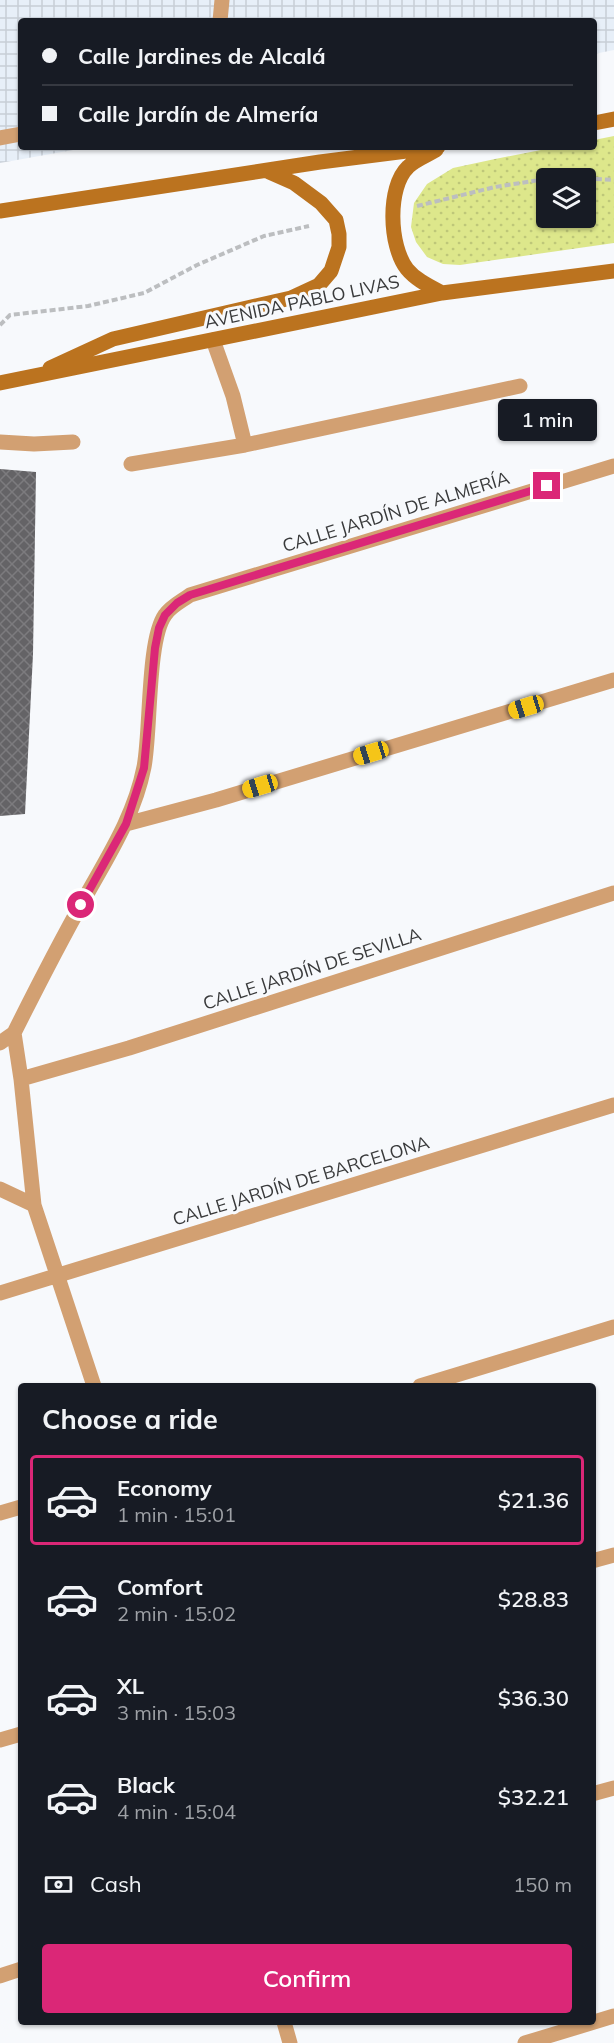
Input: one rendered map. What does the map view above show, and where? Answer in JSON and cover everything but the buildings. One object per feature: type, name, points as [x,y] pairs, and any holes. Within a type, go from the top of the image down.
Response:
[{"type":"main road","points":[[597,122],[614,119]]},
{"type":"main road","points":[[0,211],[268,172],[320,162],[416,150]]},
{"type":"main road","points":[[435,150],[404,171],[400,177],[392,212],[396,242],[406,267],[418,280],[442,293]]},
{"type":"main road","points":[[34,376],[76,354],[112,339],[271,304],[319,285],[332,270],[339,247],[336,220],[321,203],[294,183],[268,172]]},
{"type":"main road","name":"AVENIDA PABLO LIVAS","points":[[0,383],[442,293],[614,271]]},
{"type":"street","points":[[220,18],[222,0]]},
{"type":"street","points":[[0,138],[18,135]]},
{"type":"street","points":[[213,340],[233,396],[245,445]]},
{"type":"street","points":[[131,464],[245,445],[520,386]]},
{"type":"street","points":[[0,442],[34,444],[73,442]]},
{"type":"street","name":"CALLE JARDÍN DE ALMERÍA","points":[[126,824],[144,768],[155,648],[159,628],[165,615],[177,603],[190,595],[614,466]]},
{"type":"street","points":[[0,1043],[14,1032],[126,824],[614,680]]},
{"type":"street","name":"CALLE JARDÍN DE SEVILLA","points":[[21,1079],[129,1048],[614,893]]},
{"type":"street","points":[[14,1032],[34,1205],[93,1383]]},
{"type":"street","name":"CALLE JARDÍN DE BARCELONA","points":[[0,1293],[614,1106]]},
{"type":"street","points":[[0,1189],[34,1205]]},
{"type":"street","points":[[430,1383],[614,1327]]},
{"type":"street","points":[[0,1513],[18,1508]]},
{"type":"street","points":[[596,1561],[614,1555]]},
{"type":"street","points":[[0,1740],[18,1735]]},
{"type":"street","points":[[596,1793],[614,1788]]},
{"type":"street","points":[[0,1976],[18,1970]]},
{"type":"street","points":[[596,2021],[614,2016]]},
{"type":"street","points":[[285,2025],[290,2043]]},
{"type":"street","points":[[525,2043],[584,2025]]},
{"type":"path","points":[[596,179],[614,180]]},
{"type":"path","points":[[392,212],[495,187],[536,181]]},
{"type":"path","points":[[0,325],[10,315],[87,306],[144,293],[197,265],[264,236],[336,220]]},
{"type":"shaded area","points":[[0,0],[614,0],[614,50],[597,53],[597,18],[18,18],[18,150],[73,150],[0,163]]},
{"type":"green space","points":[[614,136],[614,243],[460,265],[443,264],[427,257],[416,242],[411,227],[414,203],[427,184],[453,168],[541,150],[597,150],[597,139]]},
{"type":"route","points":[[81,905],[126,824],[144,768],[155,648],[159,628],[165,615],[177,603],[190,595],[547,486]]}]
